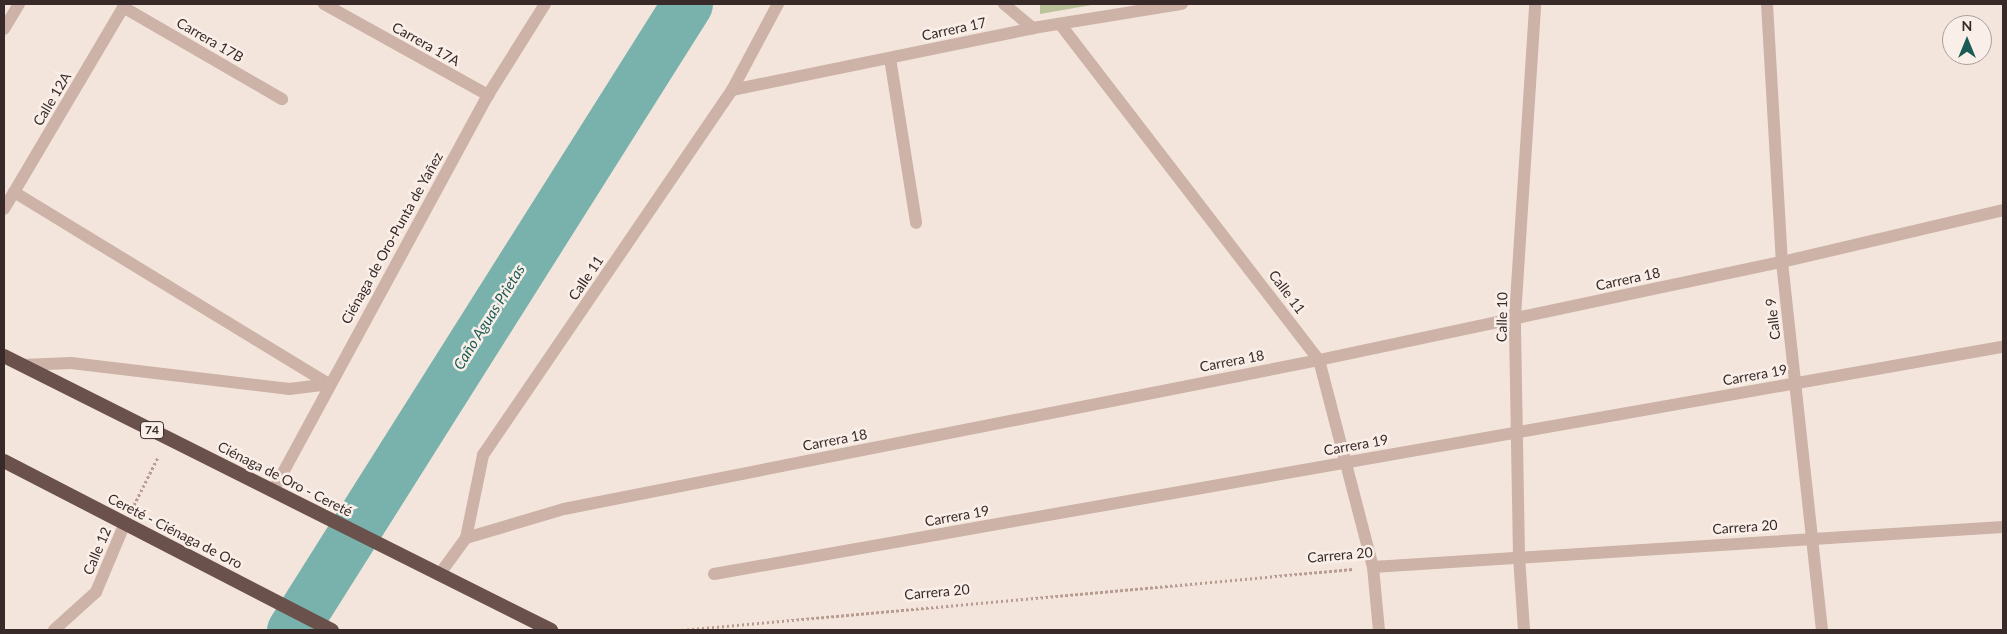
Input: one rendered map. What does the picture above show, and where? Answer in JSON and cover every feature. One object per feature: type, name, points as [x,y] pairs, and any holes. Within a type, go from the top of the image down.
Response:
[{"type":"highway","name":"Ciénaga de Oro - Cereté","points":[[4,356],[551,630]]},
{"type":"highway","name":"Cereté - Ciénaga de Oro","points":[[4,461],[332,630]]},
{"type":"street","points":[[4,29],[19,4]]},
{"type":"street","name":"Carrera 17A","points":[[324,4],[488,95]]},
{"type":"street","name":"Ciénaga de Oro-Punta de Yañez","points":[[273,491],[328,384],[488,95],[545,4]]},
{"type":"street","name":"Calle 11","points":[[440,575],[466,538],[484,455],[732,90],[778,4]]},
{"type":"street","points":[[1004,4],[1033,28]]},
{"type":"street","name":"Carrera 17","points":[[732,90],[1033,28],[1182,4]]},
{"type":"street","name":"Calle 10","points":[[1524,630],[1519,556],[1519,432],[1515,317],[1535,4]]},
{"type":"street","name":"Calle 9","points":[[1767,4],[1782,262],[1822,630]]},
{"type":"street","name":"Carrera 17B","points":[[124,5],[282,99]]},
{"type":"street","name":"Calle 12A","points":[[4,209],[124,5]]},
{"type":"street","name":"Calle 11","points":[[1060,24],[1319,360],[1348,462],[1373,567],[1379,630]]},
{"type":"street","points":[[890,58],[916,223]]},
{"type":"street","points":[[14,192],[328,384]]},
{"type":"street","name":"Carrera 18","points":[[466,538],[564,509],[1319,360],[1782,262],[2003,210]]},
{"type":"street","name":"Carrera 19","points":[[714,574],[2003,347]]},
{"type":"street","points":[[22,365],[71,363],[289,388],[328,384]]},
{"type":"street","name":"Calle 12","points":[[54,630],[96,592],[125,524]]},
{"type":"street","name":"Carrera 20","points":[[1373,567],[1519,556],[2003,527]]},
{"type":"path","points":[[125,524],[167,438]]},
{"type":"path","name":"Carrera 20","points":[[682,630],[1373,567]]},
{"type":"green space","points":[[1040,4],[1097,4],[1040,14]]},
{"type":"waterway","name":"Caño Aguas Prietas","points":[[292,630],[687,4]]}]
